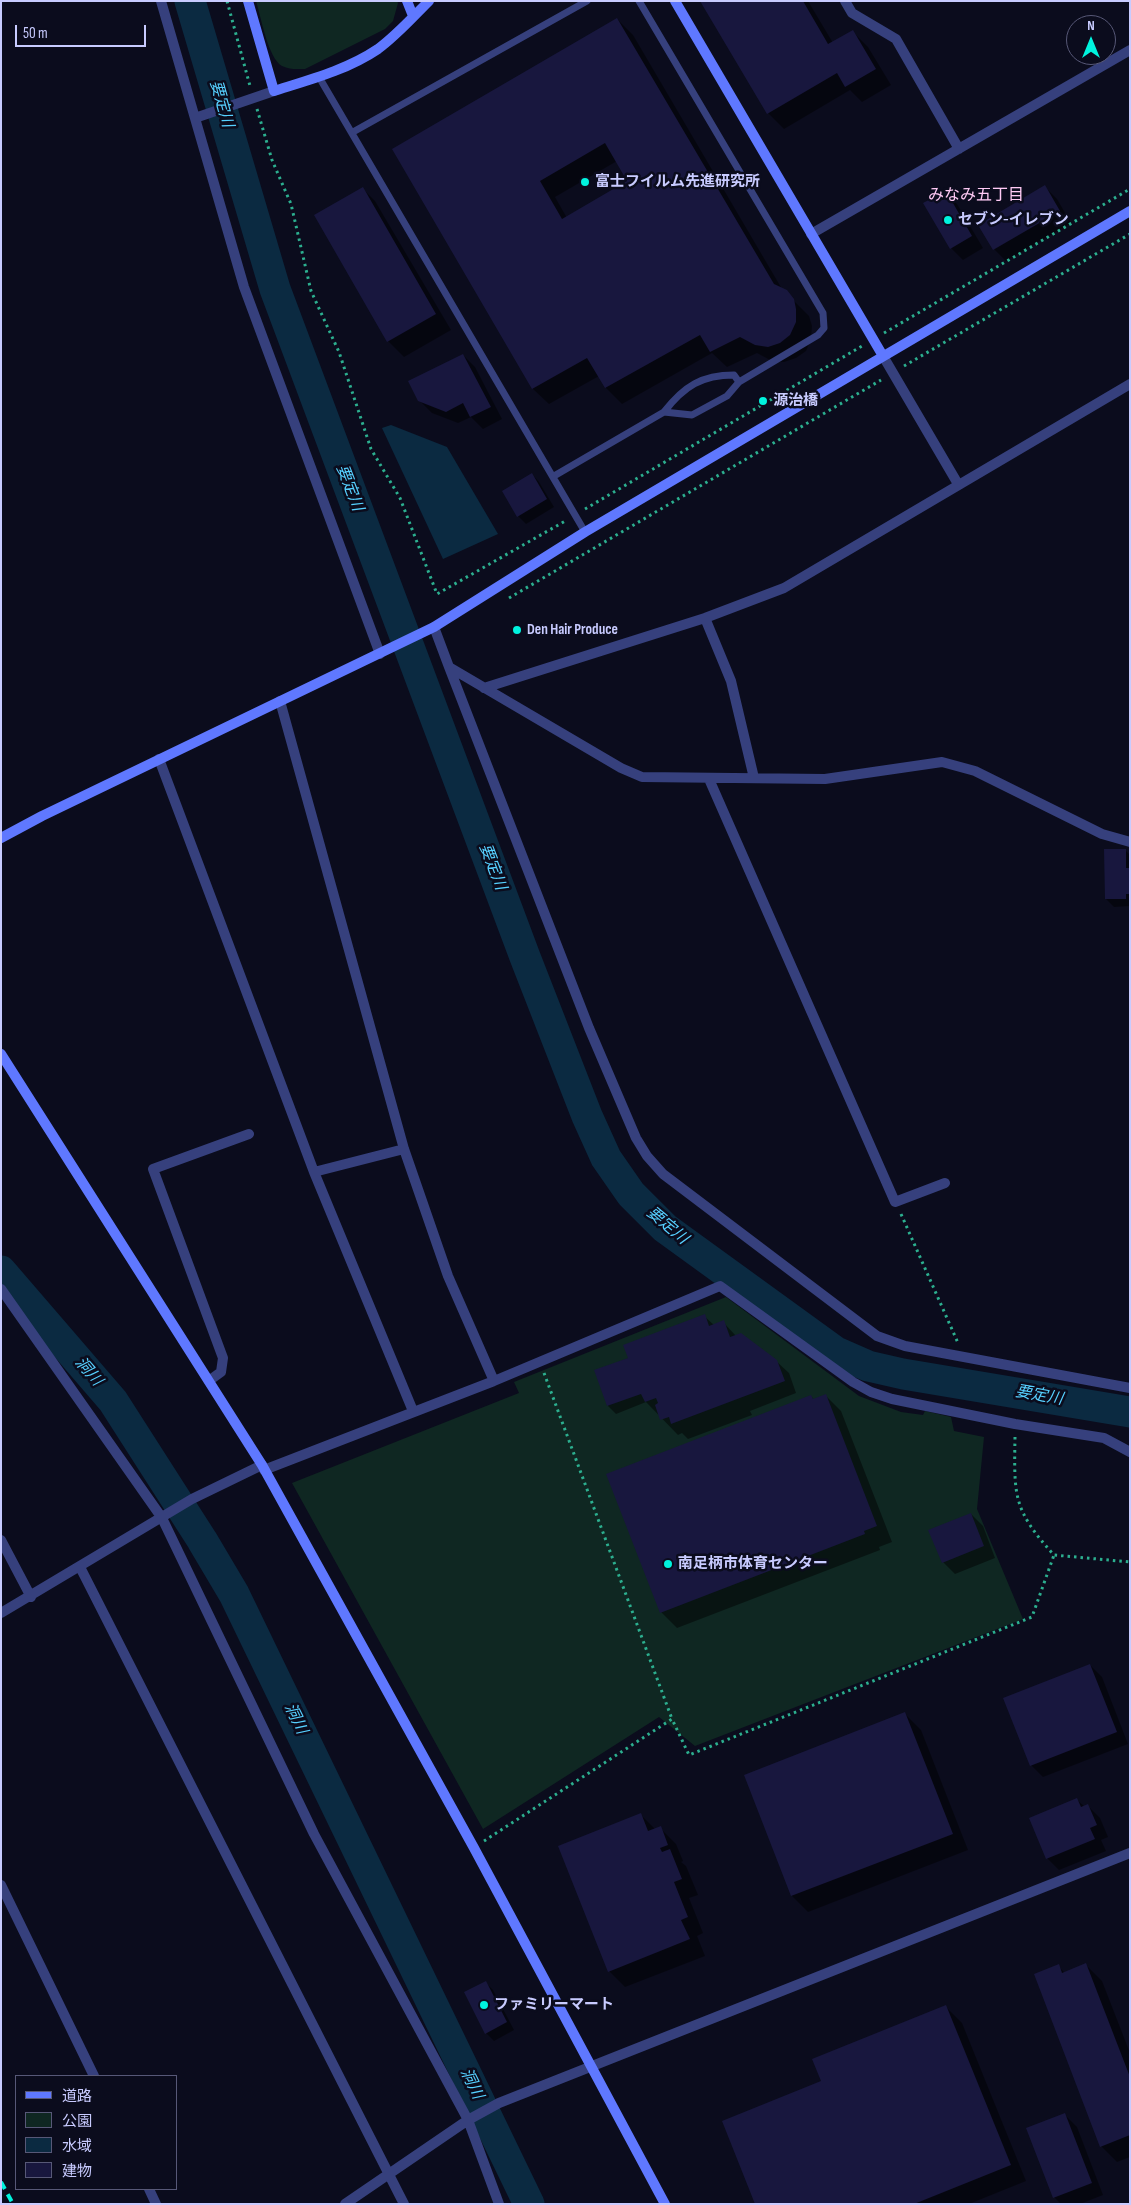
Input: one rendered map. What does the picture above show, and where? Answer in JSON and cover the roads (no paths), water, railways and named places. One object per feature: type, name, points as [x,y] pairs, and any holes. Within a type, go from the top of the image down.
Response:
[{"type":"street","points":[[161,1],[199,116],[244,287],[380,654]]},
{"type":"street","points":[[248,1],[274,91]]},
{"type":"street","points":[[407,1],[413,16]]},
{"type":"street","points":[[199,116],[319,77],[361,59],[379,48],[429,1]]},
{"type":"street","points":[[675,1],[958,484]]},
{"type":"street","points":[[845,1],[852,13],[896,39],[959,149]]},
{"type":"street","points":[[811,234],[1130,50]]},
{"type":"street","points":[[1,838],[434,627],[585,532],[1130,211]]},
{"type":"street","points":[[484,688],[706,618],[784,588],[1130,384]]},
{"type":"street","points":[[706,618],[731,681],[754,778]]},
{"type":"street","points":[[434,627],[589,1028],[647,1156],[663,1174],[877,1336],[905,1346],[1130,1388]]},
{"type":"street","points":[[449,668],[621,768],[642,778],[825,779],[942,762],[975,770],[1102,834],[1130,842]]},
{"type":"street","points":[[280,701],[404,1148],[448,1276],[494,1381]]},
{"type":"street","points":[[159,760],[314,1172],[413,1411]]},
{"type":"street","points":[[709,779],[895,1202],[945,1183]]},
{"type":"street","points":[[1,1054],[210,1380],[263,1467],[474,1848],[665,2204]]},
{"type":"street","points":[[210,1380],[221,1372],[223,1358],[153,1169],[250,1134]]},
{"type":"street","points":[[314,1172],[404,1148]]},
{"type":"street","points":[[1,1613],[31,1597],[192,1499],[263,1467],[494,1381],[720,1286],[853,1382],[871,1392],[892,1399],[1015,1424],[1104,1438],[1130,1452]]},
{"type":"street","points":[[1,1289],[165,1516],[314,1834],[470,2119],[499,2204]]},
{"type":"street","points":[[1,1540],[31,1597]]},
{"type":"street","points":[[80,1567],[404,2204]]},
{"type":"street","points":[[345,2204],[470,2119],[499,2103],[1130,1854]]},
{"type":"street","points":[[1,1885],[94,2075]]},
{"type":"street","points":[[149,2190],[156,2204]]},
{"type":"lane","points":[[353,132],[588,1]]},
{"type":"lane","points":[[639,1],[823,313],[825,321],[824,328],[818,335],[739,382],[727,396],[692,415],[664,412]]},
{"type":"lane","points":[[319,77],[353,132],[585,532]]},
{"type":"lane","points":[[554,476],[664,412],[678,394],[712,375],[734,375],[739,382]]},
{"type":"water","points":[[391,425],[447,447],[498,534],[443,559],[382,428]]},
{"type":"waterway","name":"要定川","points":[[190,1],[275,289],[525,957],[587,1116],[606,1158],[631,1194],[665,1228],[836,1352],[868,1366],[903,1374],[1130,1412]]},
{"type":"waterway","name":"洞川","points":[[1,1271],[113,1401],[202,1540],[234,1594],[529,2204]]},
{"type":"railway","points":[[1,2182],[13,2204]]},
{"type":"place","name":"富士フイルム先進研究所","points":[[585,182]]},
{"type":"place","name":"セブン-イレブン","points":[[948,220]]},
{"type":"place","name":"源治橋","points":[[763,401]]},
{"type":"place","name":"Den Hair Produce","points":[[517,630]]},
{"type":"place","name":"南足柄市体育センター","points":[[668,1564]]},
{"type":"place","name":"ファミリーマート","points":[[484,2005]]},
{"type":"district","name":"みなみ五丁目","points":[[976,196]]}]
